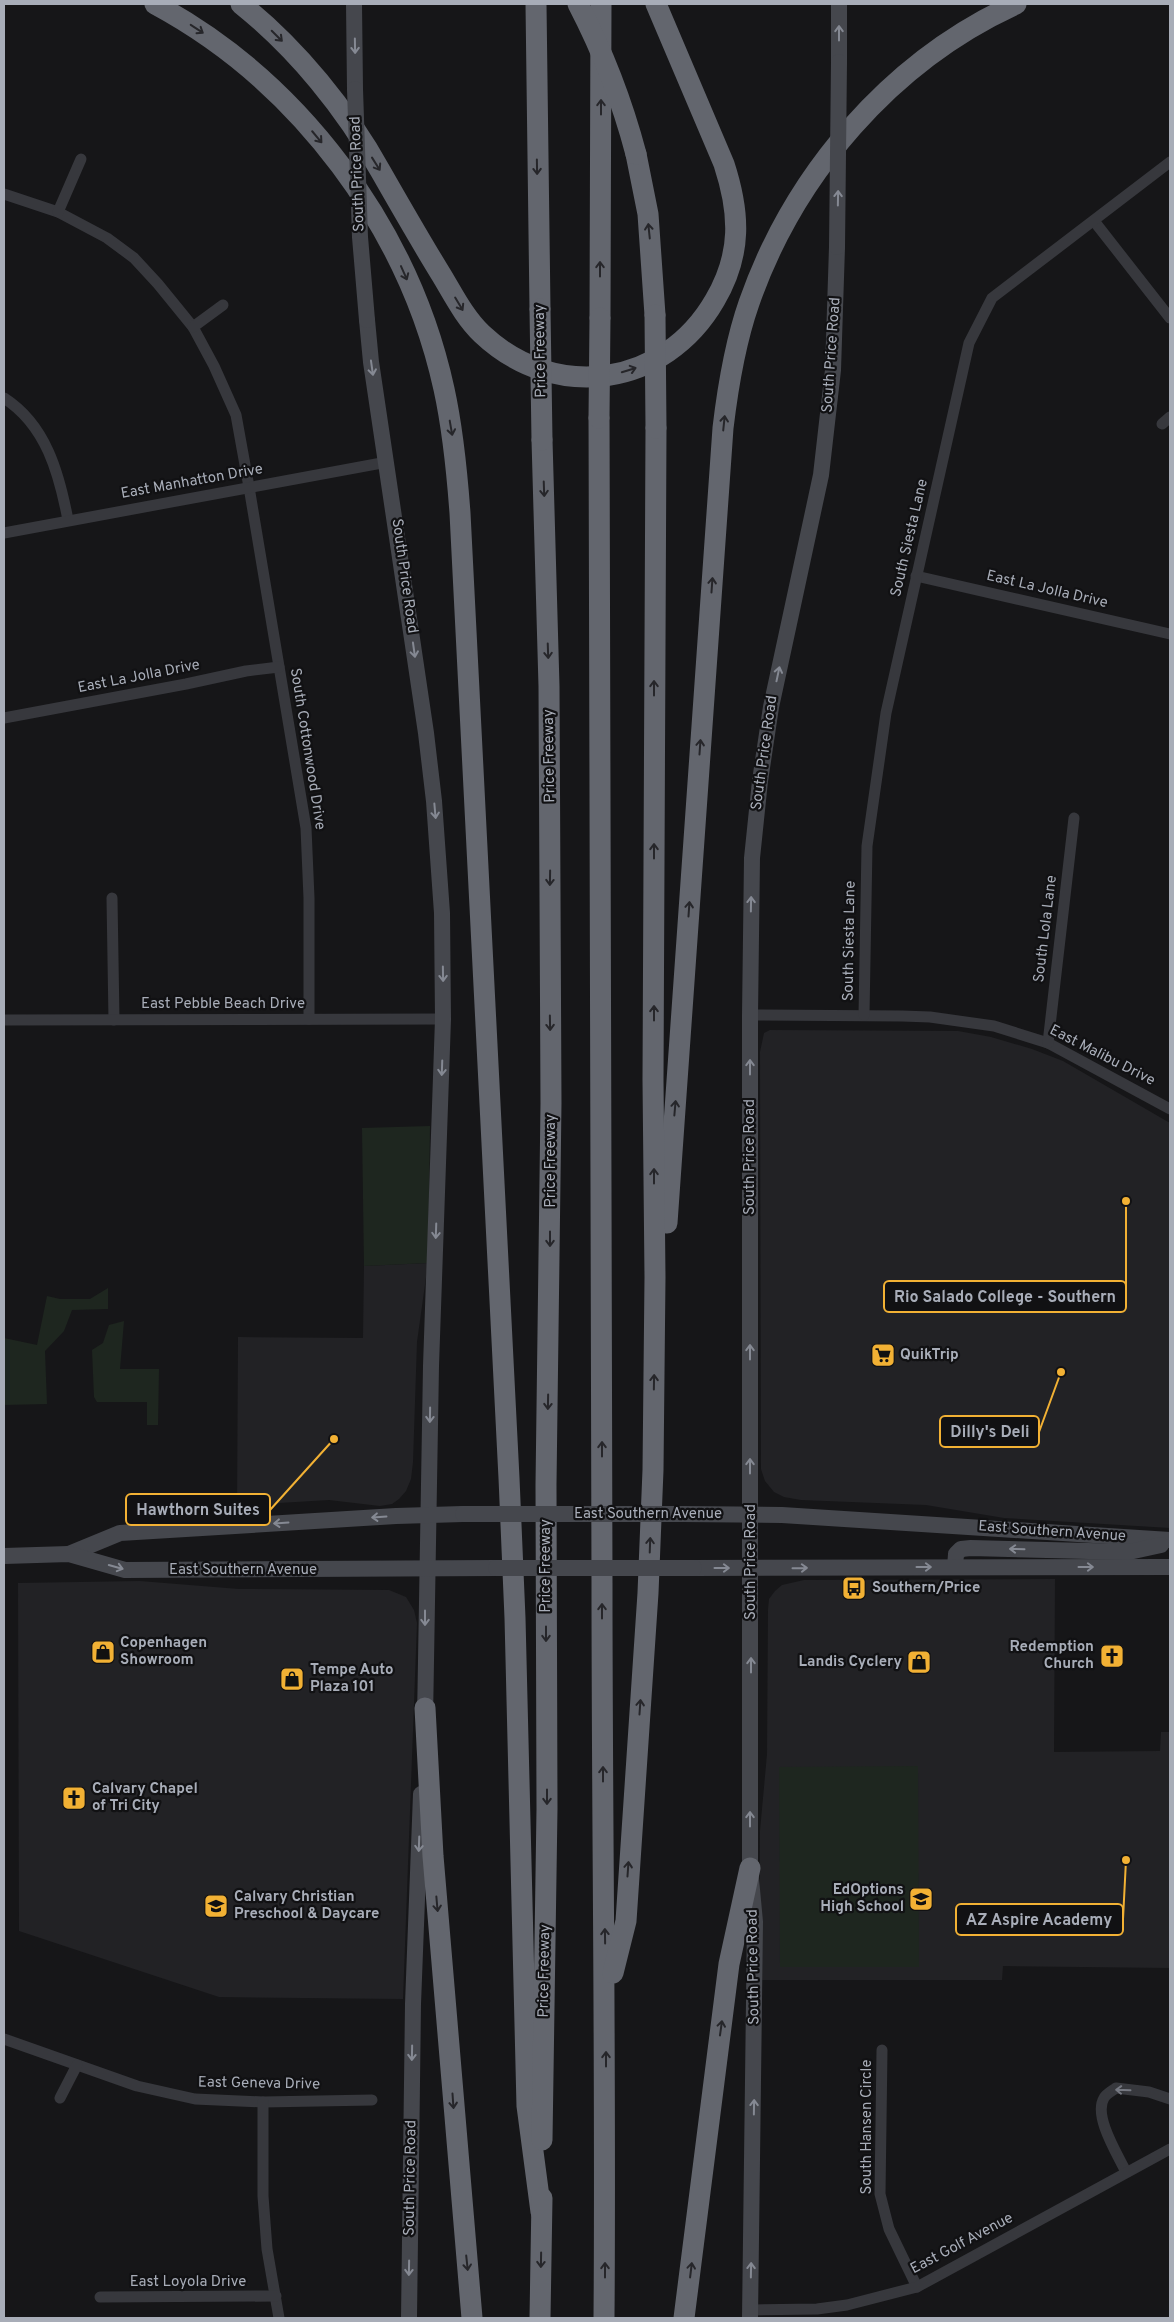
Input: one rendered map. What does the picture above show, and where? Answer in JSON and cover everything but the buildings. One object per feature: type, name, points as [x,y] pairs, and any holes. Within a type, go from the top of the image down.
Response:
[{"type":"highway","points":[[155,4],[210,37],[252,69],[291,106],[349,176],[390,245],[418,306],[444,388],[452,433],[461,523],[509,1478],[515,1618],[527,2106],[541,2212]]},
{"type":"highway","points":[[241,4],[306,67],[338,107],[380,170],[465,315],[480,332],[511,358],[526,365],[569,376],[592,377],[619,373],[643,366],[669,353],[686,339],[716,300],[730,271],[736,243],[733,190],[724,164],[656,4]]},
{"type":"highway","points":[[529,4],[536,118]]},
{"type":"highway","name":"Price Freeway","points":[[536,4],[536,118],[542,440],[549,686],[551,1103],[546,1484],[547,1809],[540,2318]]},
{"type":"highway","points":[[578,4],[606,61],[625,113],[636,154],[648,214],[655,315],[653,1080],[655,1277],[653,1470],[648,1593],[626,1921],[606,2003]]},
{"type":"highway","points":[[601,4],[599,418],[602,937],[602,1585],[606,2003],[604,2318]]},
{"type":"highway","points":[[655,1277],[666,1241],[723,428],[727,395],[739,336],[757,281],[789,214],[820,165],[845,134],[870,107],[922,61],[970,28],[1016,4]]},
{"type":"highway","points":[[425,1708],[433,1856],[472,2318]]},
{"type":"highway","points":[[684,2318],[729,1964],[750,1868]]},
{"type":"main road","name":"South Price Road","points":[[354,4],[360,229],[371,362],[387,462],[434,801],[442,914],[443,1019],[428,1515],[425,1708],[413,2004],[409,2318]]},
{"type":"main road","name":"South Price Road","points":[[750,2314],[755,1922],[750,1868],[751,903],[755,825],[771,707],[820,475],[833,370],[837,247],[839,4]]},
{"type":"main road","name":"East Southern Avenue","points":[[69,1554],[120,1533],[463,1514],[750,1515],[921,1523],[1170,1542]]},
{"type":"main road","points":[[955,1567],[956,1554],[962,1549],[1129,1552],[1170,1542]]},
{"type":"main road","name":"East Southern Avenue","points":[[4,1556],[69,1554],[125,1570],[1170,1567]]},
{"type":"street","points":[[58,212],[81,160]]},
{"type":"street","name":"South Siesta Lane","points":[[864,1014],[867,846],[886,712],[969,343],[992,298],[1170,162]]},
{"type":"street","name":"South Cottonwood Drive","points":[[4,194],[58,212],[107,238],[134,258],[158,284],[193,328],[214,366],[236,415],[250,487],[306,828],[309,898],[309,1019]]},
{"type":"street","points":[[1094,221],[1170,318]]},
{"type":"street","points":[[193,328],[223,305]]},
{"type":"street","points":[[4,398],[14,405],[42,437],[60,476],[68,520]]},
{"type":"street","name":"East Manhatton Drive","points":[[4,532],[387,462]]},
{"type":"street","name":"East La Jolla Drive","points":[[916,576],[1170,634]]},
{"type":"street","name":"East La Jolla Drive","points":[[4,718],[246,671],[279,667]]},
{"type":"street","name":"South Lola Lane","points":[[1048,1043],[1074,818]]},
{"type":"street","points":[[112,898],[114,1020]]},
{"type":"street","name":"East Malibu Drive","points":[[750,1014],[864,1014],[930,1017],[994,1026],[1048,1043],[1170,1109]]},
{"type":"street","name":"East Pebble Beach Drive","points":[[4,1020],[443,1019]]},
{"type":"street","name":"East Geneva Drive","points":[[4,2039],[137,2086],[195,2099],[263,2102],[372,2100]]},
{"type":"street","name":"South Hansen Circle","points":[[882,2050],[880,2194],[889,2229],[917,2287]]},
{"type":"street","points":[[60,2098],[77,2065]]},
{"type":"street","points":[[1126,2172],[1102,2121],[1101,2107],[1104,2097],[1116,2088],[1149,2092],[1170,2099]]},
{"type":"street","points":[[263,2102],[264,2205],[267,2248],[279,2318]]},
{"type":"street","name":"East Golf Avenue","points":[[750,2314],[847,2305],[917,2287],[1170,2149]]},
{"type":"street","name":"East Loyola Drive","points":[[100,2297],[276,2296]]},
{"type":"shaded area","points":[[770,1030],[958,1031],[991,1037],[1032,1049],[1063,1061],[1170,1123],[1170,1528],[1004,1518],[926,1505],[801,1500],[784,1497],[774,1492],[765,1481],[761,1469],[760,1052],[764,1033]]},
{"type":"shaded area","points":[[430,1126],[428,1263],[364,1266],[362,1128]]},
{"type":"shaded area","points":[[428,1263],[417,1342],[413,1462],[411,1479],[406,1491],[392,1504],[380,1506],[329,1500],[279,1503],[237,1514],[238,1337],[363,1338],[364,1266]]},
{"type":"shaded area","points":[[108,1288],[108,1309],[72,1310],[64,1331],[45,1351],[47,1404],[4,1405],[4,1338],[37,1345],[47,1296],[60,1299],[90,1299]]},
{"type":"shaded area","points":[[124,1321],[120,1369],[159,1369],[158,1425],[147,1425],[147,1402],[97,1402],[94,1397],[92,1350],[103,1343],[109,1325]]},
{"type":"shaded area","points":[[1055,1579],[1054,1752],[1160,1751],[1161,1732],[1170,1732],[1170,1968],[1003,1966],[1002,1980],[759,1980],[760,1831],[767,1754],[769,1599],[782,1585],[804,1580]]},
{"type":"shaded area","points":[[140,1581],[239,1589],[389,1590],[406,1597],[414,1610],[417,1623],[403,1999],[219,1997],[19,1931],[18,1583]]},
{"type":"shaded area","points":[[918,1766],[919,1967],[780,1967],[779,1767]]},
{"type":"place","name":"Rio Salado College - Southern","points":[[1126,1201]]},
{"type":"place","name":"QuikTrip","points":[[883,1355]]},
{"type":"place","name":"Dilly's Deli","points":[[1061,1372]]},
{"type":"place","name":"Hawthorn Suites","points":[[334,1439]]},
{"type":"place","name":"Southern/Price","points":[[854,1588]]},
{"type":"place","name":"Copenhagen Showroom","points":[[103,1652]]},
{"type":"place","name":"Redemption Church","points":[[1112,1656]]},
{"type":"place","name":"Landis Cyclery","points":[[919,1662]]},
{"type":"place","name":"Tempe Auto Plaza 101","points":[[292,1679]]},
{"type":"place","name":"Calvary Chapel of Tri City","points":[[74,1798]]},
{"type":"place","name":"AZ Aspire Academy","points":[[1126,1860]]},
{"type":"place","name":"EdOptions High School","points":[[921,1899]]},
{"type":"place","name":"Calvary Christian Preschool & Daycare","points":[[216,1906]]}]
